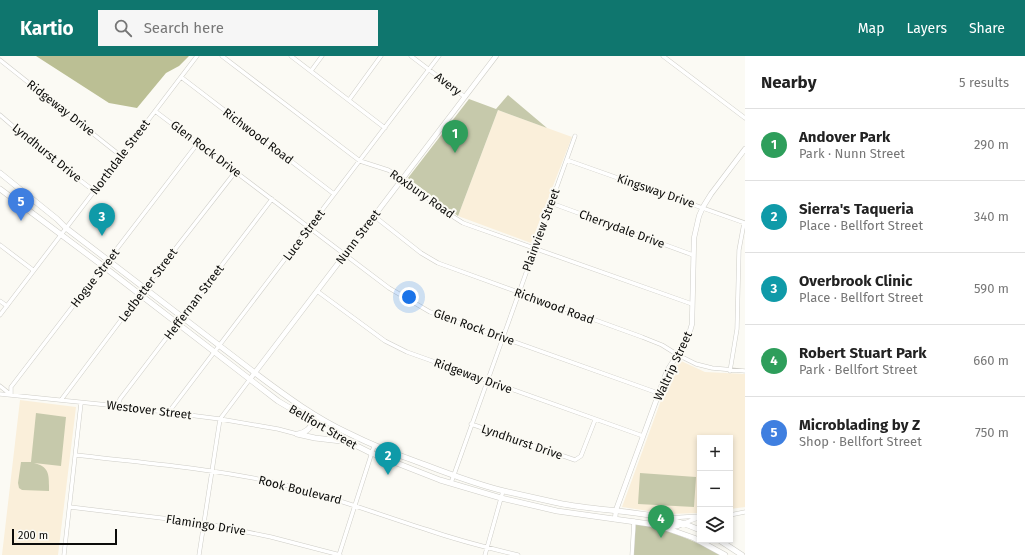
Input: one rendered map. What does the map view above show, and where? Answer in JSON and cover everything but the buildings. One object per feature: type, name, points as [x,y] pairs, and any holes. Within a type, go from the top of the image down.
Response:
[{"type":"main road","name":"Bellfort Street","points":[[0,173],[57,218],[66,228],[284,395],[317,416],[374,446],[503,491],[586,508],[616,510],[667,518],[697,529]]},
{"type":"main road","name":"Bellfort Street","points":[[0,189],[103,266],[278,401],[313,423],[371,454],[440,480],[501,498],[557,511],[657,525],[694,538],[725,555]]},
{"type":"main road","points":[[297,434],[308,430],[317,416]]},
{"type":"main road","points":[[308,430],[309,437]]},
{"type":"main road","points":[[297,434],[348,442]]},
{"type":"main road","points":[[557,511],[559,503]]},
{"type":"main road","points":[[657,525],[677,526],[684,523]]},
{"type":"main road","points":[[723,543],[742,555]]},
{"type":"street","name":"Northdale Street","points":[[0,315],[60,234],[197,56]]},
{"type":"street","name":"Roxbury Road","points":[[222,56],[360,161],[388,170],[449,214],[463,222],[692,304]]},
{"type":"street","points":[[291,56],[385,128]]},
{"type":"street","points":[[311,71],[322,56]]},
{"type":"street","points":[[349,100],[381,56]]},
{"type":"street","name":"Avery","points":[[412,56],[465,97]]},
{"type":"street","name":"Luce Street","points":[[168,413],[439,56]]},
{"type":"street","name":"Nunn Street","points":[[220,419],[496,56]]},
{"type":"street","points":[[663,56],[745,118]]},
{"type":"street","name":"Ridgeway Drive","points":[[0,60],[121,156]]},
{"type":"street","name":"Richwood Road","points":[[181,77],[334,194]]},
{"type":"street","name":"Glen Rock Drive","points":[[155,111],[389,288],[411,302],[430,312],[658,393]]},
{"type":"street","name":"Lyndhurst Drive","points":[[0,115],[36,146],[94,191]]},
{"type":"street","name":"Plainview Street","points":[[451,483],[575,136]]},
{"type":"street","name":"Hogue Street","points":[[11,395],[11,387],[198,143]]},
{"type":"street","name":"Waltrip Street","points":[[615,519],[616,510],[658,393],[667,371],[688,338],[692,324],[693,255],[697,226],[703,207],[745,149]]},
{"type":"street","name":"Kingsway Drive","points":[[567,160],[745,223]]},
{"type":"street","name":"Ledbetter Street","points":[[61,400],[145,288],[236,171]]},
{"type":"street","name":"Heffernan Street","points":[[118,406],[120,399],[272,199]]},
{"type":"street","name":"Cherrydale Drive","points":[[551,203],[693,255]]},
{"type":"street","name":"Richwood Road","points":[[374,216],[421,253],[438,263],[662,345],[678,355],[705,367],[730,371],[745,371]]},
{"type":"street","points":[[730,371],[736,329],[738,250],[745,223]]},
{"type":"street","points":[[0,245],[34,270]]},
{"type":"street","name":"Ridgeway Drive","points":[[317,291],[385,342],[407,352],[594,420],[643,436]]},
{"type":"street","points":[[0,301],[7,306]]},
{"type":"street","points":[[0,386],[11,395]]},
{"type":"street","name":"Westover Street","points":[[0,394],[118,406],[220,419],[278,429],[297,434]]},
{"type":"street","points":[[64,555],[81,403]]},
{"type":"street","points":[[199,555],[220,419]]},
{"type":"street","name":"Lyndhurst Drive","points":[[471,424],[575,460],[581,456],[594,420]]},
{"type":"street","points":[[339,555],[374,446]]},
{"type":"street","name":"Rook Boulevard","points":[[76,455],[211,471],[277,483],[355,504],[428,530],[487,548],[518,555]]},
{"type":"street","points":[[485,555],[503,491]]},
{"type":"street","name":"Flamingo Drive","points":[[70,507],[203,523],[271,537],[339,555]]},
{"type":"street","points":[[733,514],[745,512]]},
{"type":"street","points":[[667,518],[697,517]]},
{"type":"street","points":[[684,523],[697,518]]},
{"type":"street","points":[[632,555],[634,522]]},
{"type":"shaded area","points":[[498,110],[572,137],[531,243],[458,216]]},
{"type":"shaded area","points":[[679,360],[705,372],[745,374],[745,507],[733,509],[733,435],[697,435],[697,513],[669,514],[622,507],[671,373]]},
{"type":"shaded area","points":[[20,400],[76,407],[58,555],[2,555]]},
{"type":"green space","points":[[36,56],[189,56],[179,66],[166,73],[137,108],[109,103]]},
{"type":"green space","points":[[508,95],[547,128],[498,110],[458,216],[408,178],[469,99],[496,109]]},
{"type":"green space","points":[[36,413],[66,417],[61,466],[34,463],[43,467],[48,472],[49,491],[22,490],[19,488],[18,483],[21,462],[31,462]]},
{"type":"green space","points":[[640,473],[696,477],[694,507],[638,504]]},
{"type":"green space","points":[[636,524],[659,529],[680,536],[721,555],[633,555]]},
{"type":"place","name":"Andover Park","points":[[455,153]]},
{"type":"place","name":"Microblading by Z","points":[[21,221]]},
{"type":"place","name":"Overbrook Clinic","points":[[102,236]]},
{"type":"place","name":"Sierra's Taqueria","points":[[388,475]]},
{"type":"place","name":"Robert Stuart Park","points":[[661,538]]}]
